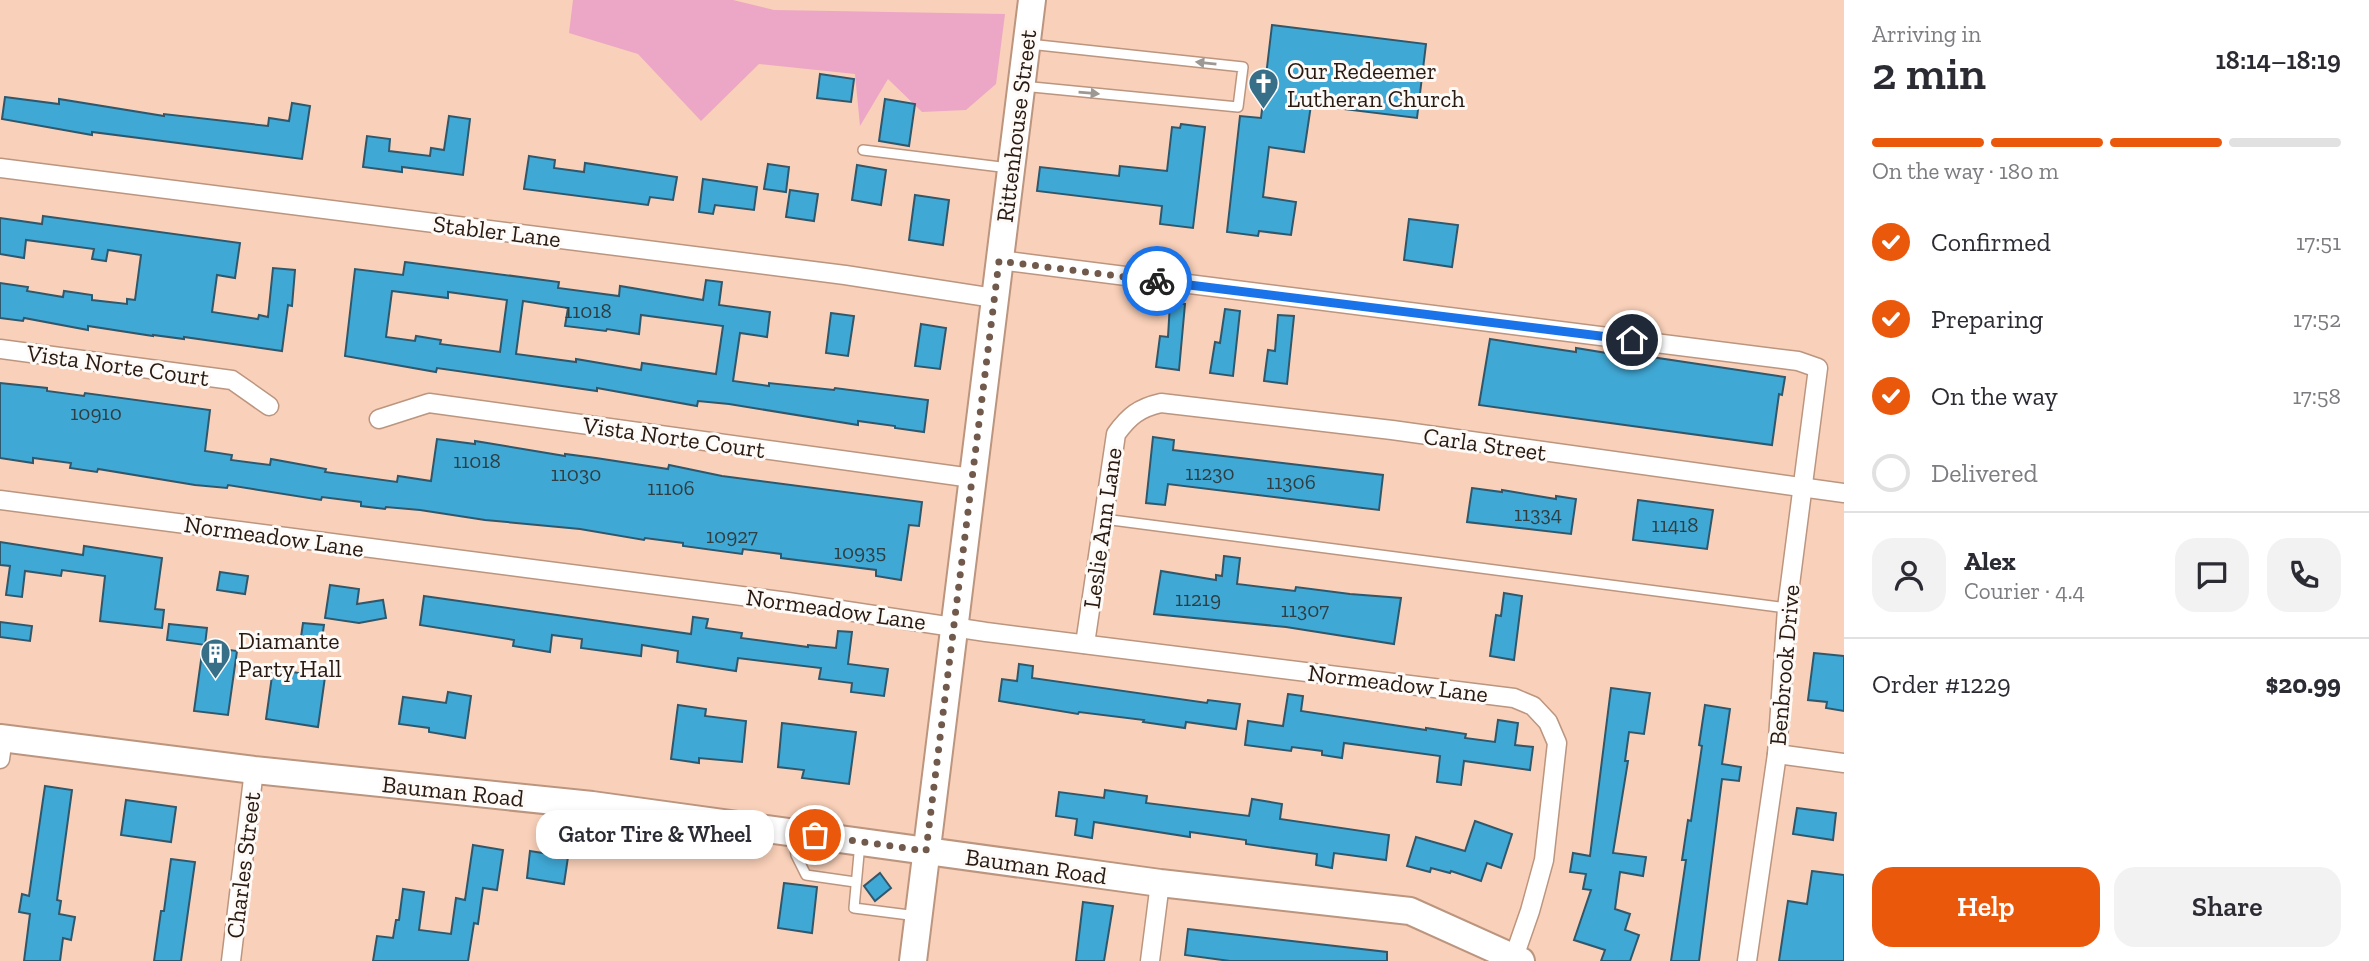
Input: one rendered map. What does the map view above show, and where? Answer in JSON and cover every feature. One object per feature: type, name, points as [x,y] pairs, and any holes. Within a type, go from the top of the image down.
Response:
[{"type":"street","name":"Rittenhouse Street","points":[[913,961],[1032,0]]},
{"type":"street","name":"Stabler Lane","points":[[0,168],[845,275],[994,298]]},
{"type":"street","name":"Benbrook Drive","points":[[999,261],[1798,361],[1818,368],[1787,608],[1777,754],[1747,961]]},
{"type":"street","name":"Vista Norte Court","points":[[0,349],[232,380],[269,406]]},
{"type":"street","name":"Vista Norte Court","points":[[379,419],[429,402],[972,478]]},
{"type":"street","name":"Carla Street","points":[[1129,416],[1147,406],[1161,403],[1392,430],[1844,493]]},
{"type":"street","name":"Leslie Ann Lane","points":[[1085,644],[1116,434],[1129,416]]},
{"type":"street","name":"Normeadow Lane","points":[[0,499],[788,602],[1085,644],[1514,698],[1533,706],[1548,722],[1557,743],[1544,860],[1518,959]]},
{"type":"street","name":"Bauman Road","points":[[1,745],[592,805],[1160,883],[1410,911],[1518,959]]},
{"type":"street","points":[[1777,754],[1844,763]]},
{"type":"street","name":"Charles Street","points":[[231,961],[254,770]]},
{"type":"street","points":[[1150,961],[1160,883]]},
{"type":"lane","points":[[1021,86],[1238,107],[1243,67],[1026,44]]},
{"type":"lane","points":[[863,150],[1010,168]]},
{"type":"lane","points":[[1104,519],[1787,608]]},
{"type":"lane","points":[[792,832],[796,855],[806,875],[855,882]]},
{"type":"lane","points":[[860,841],[854,908],[918,916]]},
{"type":"shaded area","points":[[573,0],[733,0],[774,10],[1005,14],[996,84],[966,110],[922,112],[888,79],[860,126],[855,74],[759,64],[701,121],[638,54],[569,33]]},
{"type":"building","points":[[1272,25],[1426,44],[1417,118],[1311,105],[1304,152],[1269,147],[1263,197],[1296,202],[1291,235],[1259,231],[1258,236],[1227,232],[1240,116],[1261,118]]},
{"type":"building","points":[[820,74],[854,79],[851,102],[817,98]]},
{"type":"building","points":[[5,97],[59,104],[59,99],[164,116],[268,126],[269,118],[289,121],[292,103],[310,106],[302,159],[92,132],[92,135],[2,119]]},
{"type":"building","points":[[885,99],[915,104],[909,146],[879,141]]},
{"type":"building","points":[[449,116],[470,119],[463,175],[402,167],[402,172],[363,167],[367,136],[390,139],[389,151],[430,156],[431,148],[444,150]]},
{"type":"building","points":[[1181,124],[1205,127],[1193,228],[1160,224],[1162,206],[1037,191],[1040,167],[1119,176],[1120,166],[1167,171],[1172,127],[1180,128]]},
{"type":"building","points":[[529,156],[555,160],[554,168],[584,172],[585,163],[677,177],[673,200],[650,197],[648,205],[524,189]]},
{"type":"building","points":[[768,164],[789,167],[786,192],[764,189]]},
{"type":"building","points":[[857,165],[886,170],[881,205],[852,200]]},
{"type":"building","points":[[703,179],[757,187],[754,210],[715,205],[713,214],[699,212]]},
{"type":"building","points":[[790,190],[818,194],[814,221],[786,217]]},
{"type":"building","points":[[915,195],[949,200],[943,245],[909,240]]},
{"type":"building","points":[[43,216],[240,243],[235,278],[217,275],[212,312],[258,319],[259,315],[268,317],[273,268],[295,270],[292,306],[288,305],[282,351],[88,326],[88,330],[24,318],[23,321],[0,318],[0,283],[28,287],[27,291],[63,297],[64,291],[92,295],[92,300],[127,304],[127,299],[135,300],[141,255],[108,250],[106,261],[92,259],[94,249],[26,240],[24,258],[0,254],[0,218],[42,224]]},
{"type":"building","points":[[1409,219],[1458,225],[1452,267],[1404,260]]},
{"type":"building","points":[[405,262],[559,282],[558,288],[619,296],[620,286],[703,300],[706,280],[722,282],[719,305],[770,312],[767,337],[740,333],[733,381],[769,386],[769,383],[835,388],[928,400],[924,432],[858,421],[858,425],[729,404],[698,401],[697,406],[597,388],[597,391],[437,368],[436,372],[345,356],[355,269],[403,275]],"holes":[[[392,291],[448,298],[448,292],[507,300],[500,352],[440,344],[441,340],[416,336],[415,341],[386,337]],[[523,301],[568,308],[565,326],[639,334],[641,315],[723,326],[716,374],[642,363],[641,370],[576,359],[576,362],[516,354]]]},
{"type":"building","points":[[1170,303],[1185,304],[1179,370],[1156,367],[1160,336],[1168,337]]},
{"type":"building","points":[[1225,309],[1240,311],[1233,376],[1210,373],[1215,342],[1220,343]]},
{"type":"building","points":[[831,313],[854,316],[848,356],[826,353]]},
{"type":"building","points":[[1278,315],[1294,316],[1287,384],[1264,381],[1268,350],[1275,351]]},
{"type":"building","points":[[921,324],[946,328],[940,369],[915,366]]},
{"type":"building","points":[[1490,339],[1576,352],[1576,348],[1631,357],[1631,354],[1785,377],[1782,395],[1779,394],[1772,445],[1479,405]]},
{"type":"building","points":[[0,383],[47,388],[47,391],[84,396],[85,393],[210,410],[205,451],[232,455],[231,460],[270,465],[271,459],[326,469],[325,472],[397,482],[398,476],[431,481],[437,439],[475,444],[475,441],[565,456],[668,469],[669,465],[722,476],[922,502],[919,526],[909,525],[901,580],[876,576],[876,570],[781,558],[781,554],[743,549],[742,554],[580,529],[485,520],[420,510],[385,509],[361,506],[361,502],[322,497],[321,500],[228,485],[227,488],[195,485],[98,469],[97,472],[70,468],[71,463],[33,458],[33,463],[0,458]]},
{"type":"building","points":[[1153,437],[1174,440],[1173,450],[1383,475],[1379,510],[1168,484],[1165,505],[1146,503]]},
{"type":"building","points":[[1472,488],[1556,499],[1556,496],[1576,499],[1571,534],[1467,522]]},
{"type":"building","points":[[1638,500],[1713,510],[1707,549],[1633,540]]},
{"type":"building","points":[[0,542],[83,555],[84,546],[162,558],[155,609],[164,610],[162,628],[100,621],[105,576],[62,570],[61,576],[25,571],[22,597],[6,595],[10,566],[0,565]]},
{"type":"building","points":[[1224,556],[1240,558],[1237,584],[1401,598],[1394,644],[1286,627],[1154,614],[1161,571],[1216,580],[1216,575],[1222,576]]},
{"type":"building","points":[[220,572],[248,576],[245,594],[217,590]]},
{"type":"building","points":[[330,585],[359,589],[357,604],[383,600],[386,618],[359,623],[325,618]]},
{"type":"building","points":[[1504,593],[1522,596],[1514,660],[1490,656],[1496,615],[1501,616]]},
{"type":"building","points":[[424,596],[691,634],[693,617],[708,619],[706,628],[742,633],[741,638],[808,647],[836,648],[838,631],[852,632],[848,664],[888,669],[884,696],[851,692],[852,683],[819,679],[821,668],[738,658],[736,671],[677,662],[678,651],[642,645],[641,656],[581,648],[582,639],[552,635],[550,652],[513,646],[514,640],[420,625]]},
{"type":"building","points":[[0,622],[32,626],[30,641],[0,637]]},
{"type":"building","points":[[303,623],[324,625],[321,646],[300,644]]},
{"type":"building","points":[[169,624],[207,628],[205,645],[167,640]]},
{"type":"building","name":"Diamante Party Hall","points":[[203,646],[237,651],[228,715],[194,711]]},
{"type":"building","points":[[1814,653],[1844,656],[1844,711],[1826,708],[1827,702],[1808,700]]},
{"type":"building","points":[[1019,664],[1033,666],[1032,678],[1207,703],[1208,700],[1240,704],[1236,729],[1186,722],[1185,728],[999,701],[1002,679],[1017,681]]},
{"type":"building","points":[[273,669],[325,677],[318,727],[266,719]]},
{"type":"building","points":[[1611,688],[1650,693],[1644,734],[1629,732],[1625,761],[1628,761],[1613,853],[1646,857],[1643,876],[1620,872],[1615,909],[1630,914],[1625,930],[1639,935],[1630,961],[1601,961],[1605,950],[1574,940],[1591,890],[1583,889],[1586,874],[1570,872],[1573,853],[1590,856]]},
{"type":"building","points":[[448,692],[471,696],[465,738],[429,732],[429,728],[399,724],[403,697],[446,703]]},
{"type":"building","points":[[1288,694],[1303,696],[1301,711],[1466,734],[1465,738],[1495,742],[1498,720],[1518,723],[1515,745],[1533,747],[1530,770],[1464,761],[1461,785],[1437,782],[1440,756],[1344,743],[1342,758],[1322,755],[1322,751],[1292,747],[1291,751],[1245,745],[1248,721],[1283,726]]},
{"type":"building","points":[[678,705],[706,709],[705,716],[746,721],[742,762],[699,758],[699,763],[671,759]]},
{"type":"building","points":[[1705,705],[1730,709],[1722,764],[1741,767],[1739,781],[1722,779],[1699,961],[1671,961],[1686,860],[1682,860],[1688,820],[1691,821],[1702,746],[1699,745]]},
{"type":"building","points":[[782,723],[856,732],[849,784],[802,778],[804,770],[778,767]]},
{"type":"building","points":[[45,786],[72,790],[57,900],[61,901],[59,914],[75,917],[71,940],[63,938],[60,961],[24,961],[30,914],[19,912],[22,894],[29,896]]},
{"type":"building","points":[[1105,790],[1147,796],[1146,803],[1249,816],[1252,799],[1282,804],[1280,819],[1389,835],[1386,860],[1334,853],[1332,868],[1316,865],[1317,854],[1246,844],[1246,840],[1190,832],[1190,837],[1094,822],[1092,838],[1075,835],[1077,819],[1056,816],[1059,792],[1104,798]]},
{"type":"building","points":[[126,800],[176,807],[171,842],[121,835]]},
{"type":"building","points":[[1797,808],[1836,813],[1833,840],[1793,834]]},
{"type":"building","points":[[1475,821],[1512,834],[1501,868],[1487,863],[1481,881],[1451,871],[1450,873],[1431,868],[1430,872],[1407,866],[1416,837],[1465,851]]},
{"type":"building","points":[[473,845],[503,850],[497,890],[483,888],[478,924],[474,923],[468,961],[373,961],[377,936],[393,938],[396,920],[399,920],[403,889],[424,892],[419,930],[451,934],[456,898],[465,900]]},
{"type":"building","points":[[530,851],[568,857],[564,884],[527,878]]},
{"type":"building","points":[[171,859],[195,862],[181,961],[154,961],[161,911],[164,911]]},
{"type":"building","points":[[1812,871],[1844,875],[1844,961],[1779,961],[1788,901],[1807,904]]},
{"type":"building","points":[[880,873],[891,888],[875,901],[864,886]]},
{"type":"building","points":[[784,883],[817,887],[812,933],[778,928]]},
{"type":"building","points":[[1083,902],[1113,906],[1104,961],[1076,961]]},
{"type":"building","points":[[1188,929],[1387,952],[1387,961],[1230,961],[1185,955]]},
{"type":"way so far","points":[[815,835],[926,851],[999,261],[1157,281]]},
{"type":"place","name":"Our Redeemer Lutheran Church","points":[[1264,111]]},
{"type":"place","name":"Diamante Party Hall","points":[[215,681]]},
{"type":"place","name":"Gator Tire & Wheel","points":[[815,835]]},
{"type":"route","points":[[1157,281],[1632,340]]}]
